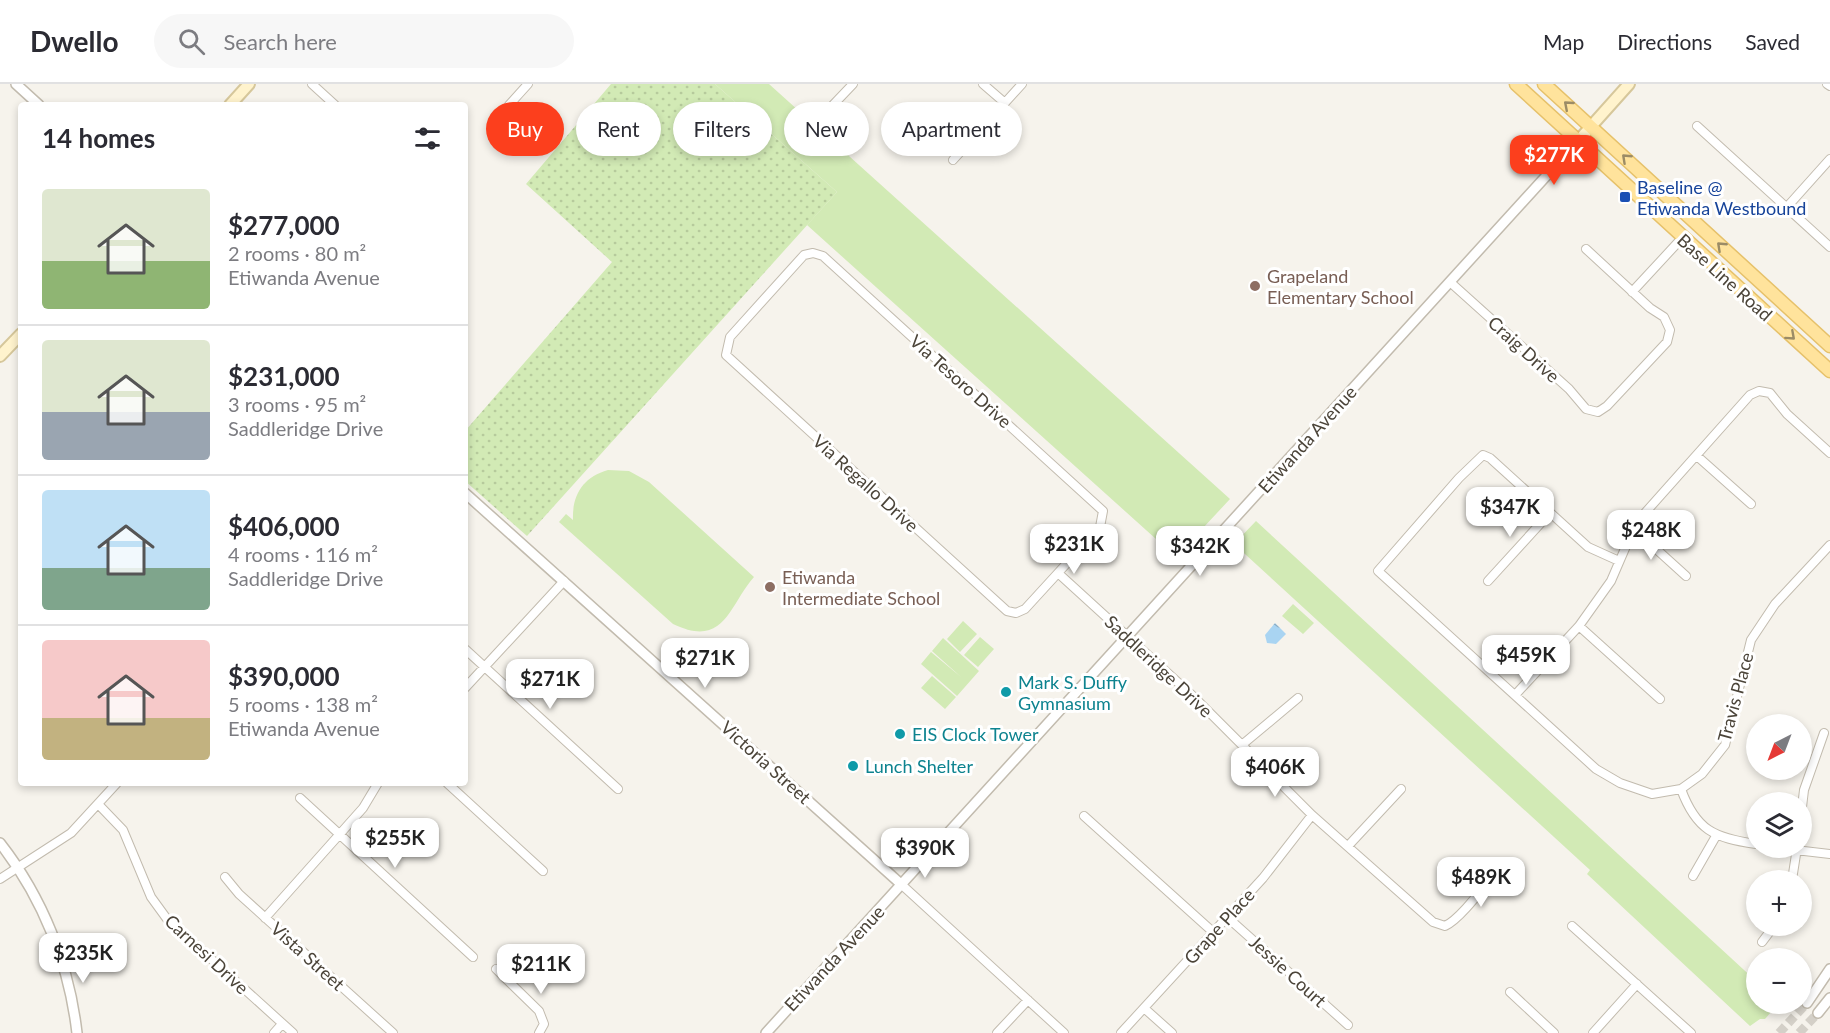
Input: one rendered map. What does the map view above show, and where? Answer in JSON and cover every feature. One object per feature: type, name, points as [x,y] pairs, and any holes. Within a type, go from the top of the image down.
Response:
[{"type":"main road","points":[[233,102],[249,84]]},
{"type":"main road","name":"Base Line Road","points":[[1516,84],[1830,371]]},
{"type":"main road","name":"Base Line Road","points":[[1544,84],[1830,346]]},
{"type":"main road","name":"Etiwanda Avenue","points":[[1578,141],[1629,84]]},
{"type":"main road","points":[[0,356],[18,337]]},
{"type":"street","points":[[16,84],[36,102]]},
{"type":"street","points":[[312,84],[332,102]]},
{"type":"street","points":[[512,102],[528,84]]},
{"type":"street","points":[[836,102],[853,84]]},
{"type":"street","points":[[983,84],[1004,102]]},
{"type":"street","points":[[1006,102],[1022,84]]},
{"type":"street","points":[[1696,126],[1830,246]]},
{"type":"street","name":"Etiwanda Avenue","points":[[766,1033],[1578,141]]},
{"type":"street","points":[[953,160],[957,156]]},
{"type":"street","points":[[1786,207],[1830,159]]},
{"type":"street","points":[[1586,249],[1632,292],[1682,238]]},
{"type":"street","name":"Via Tesoro Drive","points":[[726,346],[730,337],[804,255],[813,253],[823,256],[1104,514],[1101,527],[1058,573]]},
{"type":"street","name":"Craig Drive","points":[[1450,282],[1569,390],[1586,409],[1598,412],[1607,406],[1667,342],[1670,330],[1664,317],[1632,292]]},
{"type":"street","name":"Via Regallo Drive","points":[[726,346],[726,355],[1007,611],[1016,613],[1025,609],[1058,573]]},
{"type":"street","points":[[1516,694],[1579,626],[1611,581],[1633,528],[1750,395],[1759,391],[1770,393],[1787,414],[1830,453]]},
{"type":"street","points":[[1619,561],[1588,547],[1483,454],[1459,478],[1378,571],[1596,769],[1620,783],[1652,794],[1681,789],[1689,810],[1702,825],[1716,836],[1746,842]]},
{"type":"street","points":[[1697,456],[1751,504]]},
{"type":"street","name":"Victoria Street","points":[[468,496],[1064,1033]]},
{"type":"street","points":[[1488,580],[1550,513]]},
{"type":"street","points":[[1633,528],[1686,576]]},
{"type":"street","name":"Travis Place","points":[[1681,789],[1702,774],[1725,745],[1751,640],[1775,604],[1830,544]]},
{"type":"street","name":"Saddleridge Drive","points":[[1058,573],[1243,744],[1312,815],[1368,867],[1433,922],[1445,926],[1457,920],[1468,903],[1500,867]]},
{"type":"street","points":[[468,685],[564,581]]},
{"type":"street","points":[[1579,626],[1660,699]]},
{"type":"street","points":[[468,653],[618,789]]},
{"type":"street","points":[[1243,744],[1298,698]]},
{"type":"street","points":[[1804,792],[1824,733]]},
{"type":"street","points":[[0,879],[71,833],[114,786]]},
{"type":"street","points":[[265,918],[363,808],[376,786]]},
{"type":"street","points":[[450,786],[543,871]]},
{"type":"street","points":[[1348,846],[1401,789]]},
{"type":"street","points":[[300,798],[473,957]]},
{"type":"street","name":"Carnesi Drive","points":[[98,804],[123,830],[151,897],[166,919],[293,1033]]},
{"type":"street","name":"Grape Place","points":[[1121,1033],[1274,865],[1312,815]]},
{"type":"street","points":[[1084,816],[1213,932]]},
{"type":"street","points":[[1693,876],[1716,836]]},
{"type":"street","points":[[0,843],[40,906],[56,942],[70,989],[77,1033]]},
{"type":"street","points":[[1812,851],[1830,854]]},
{"type":"street","name":"Vista Street","points":[[225,877],[265,918],[393,1033]]},
{"type":"street","name":"Jessie Court","points":[[1227,917],[1348,1025]]},
{"type":"street","points":[[1572,926],[1690,1033]]},
{"type":"street","points":[[1762,942],[1766,936]]},
{"type":"street","points":[[496,969],[539,1011],[544,1024],[539,1033]]},
{"type":"street","points":[[1812,996],[1830,969]]},
{"type":"street","points":[[1593,1033],[1637,984]]},
{"type":"street","points":[[1510,992],[1554,1033]]},
{"type":"street","points":[[1818,1012],[1830,998]]},
{"type":"street","points":[[996,1033],[1028,999]]},
{"type":"street","points":[[1144,1008],[1172,1033]]},
{"type":"street","points":[[274,1033],[282,1024]]},
{"type":"green space","points":[[611,84],[715,84],[735,102],[673,102],[673,156],[772,156],[772,134],[784,145],[784,156],[796,156],[837,192],[527,536],[468,484],[468,428],[612,262],[526,184],[550,156],[564,156],[564,139],[576,125],[576,156],[661,156],[661,102],[596,102]]},
{"type":"green space","points":[[715,84],[769,84],[789,102],[784,102],[784,145],[772,134],[772,102],[735,102]]},
{"type":"green space","points":[[796,156],[849,156],[1230,499],[1176,557],[807,225],[837,192]]},
{"type":"green space","points":[[608,470],[629,471],[649,482],[754,577],[724,620],[715,627],[704,631],[690,630],[673,624],[559,522],[566,514],[573,520],[577,495],[581,488],[592,477]]},
{"type":"green space","points":[[1256,521],[1746,972],[1746,1014],[1769,1014],[1765,1019],[1760,1019],[1750,1026],[1587,874],[1590,870],[1234,544]]},
{"type":"green space","points":[[1293,604],[1314,623],[1303,634],[1282,616]]},
{"type":"green space","points":[[963,621],[977,634],[960,652],[947,639]]},
{"type":"green space","points":[[980,637],[994,649],[978,667],[964,655]]},
{"type":"green space","points":[[943,638],[979,671],[957,696],[921,664],[931,652],[961,677],[932,651]]},
{"type":"green space","points":[[932,676],[956,697],[945,709],[921,688]]},
{"type":"water","points":[[1275,623],[1286,634],[1276,644],[1267,643],[1265,635]]},
{"type":"tunnel","points":[[1799,1033],[1818,1013]]},
{"type":"tunnel","points":[[1779,1033],[1797,1014]]},
{"type":"place","name":"Baseline @ Etiwanda Westbound","points":[[1625,197]]},
{"type":"place","name":"Grapeland Elementary School","points":[[1255,286]]},
{"type":"place","name":"Etiwanda Intermediate School","points":[[770,587]]},
{"type":"place","name":"Mark S. Duffy Gymnasium","points":[[1006,692]]},
{"type":"place","name":"EIS Clock Tower","points":[[900,734]]},
{"type":"place","name":"Lunch Shelter","points":[[853,766]]}]
